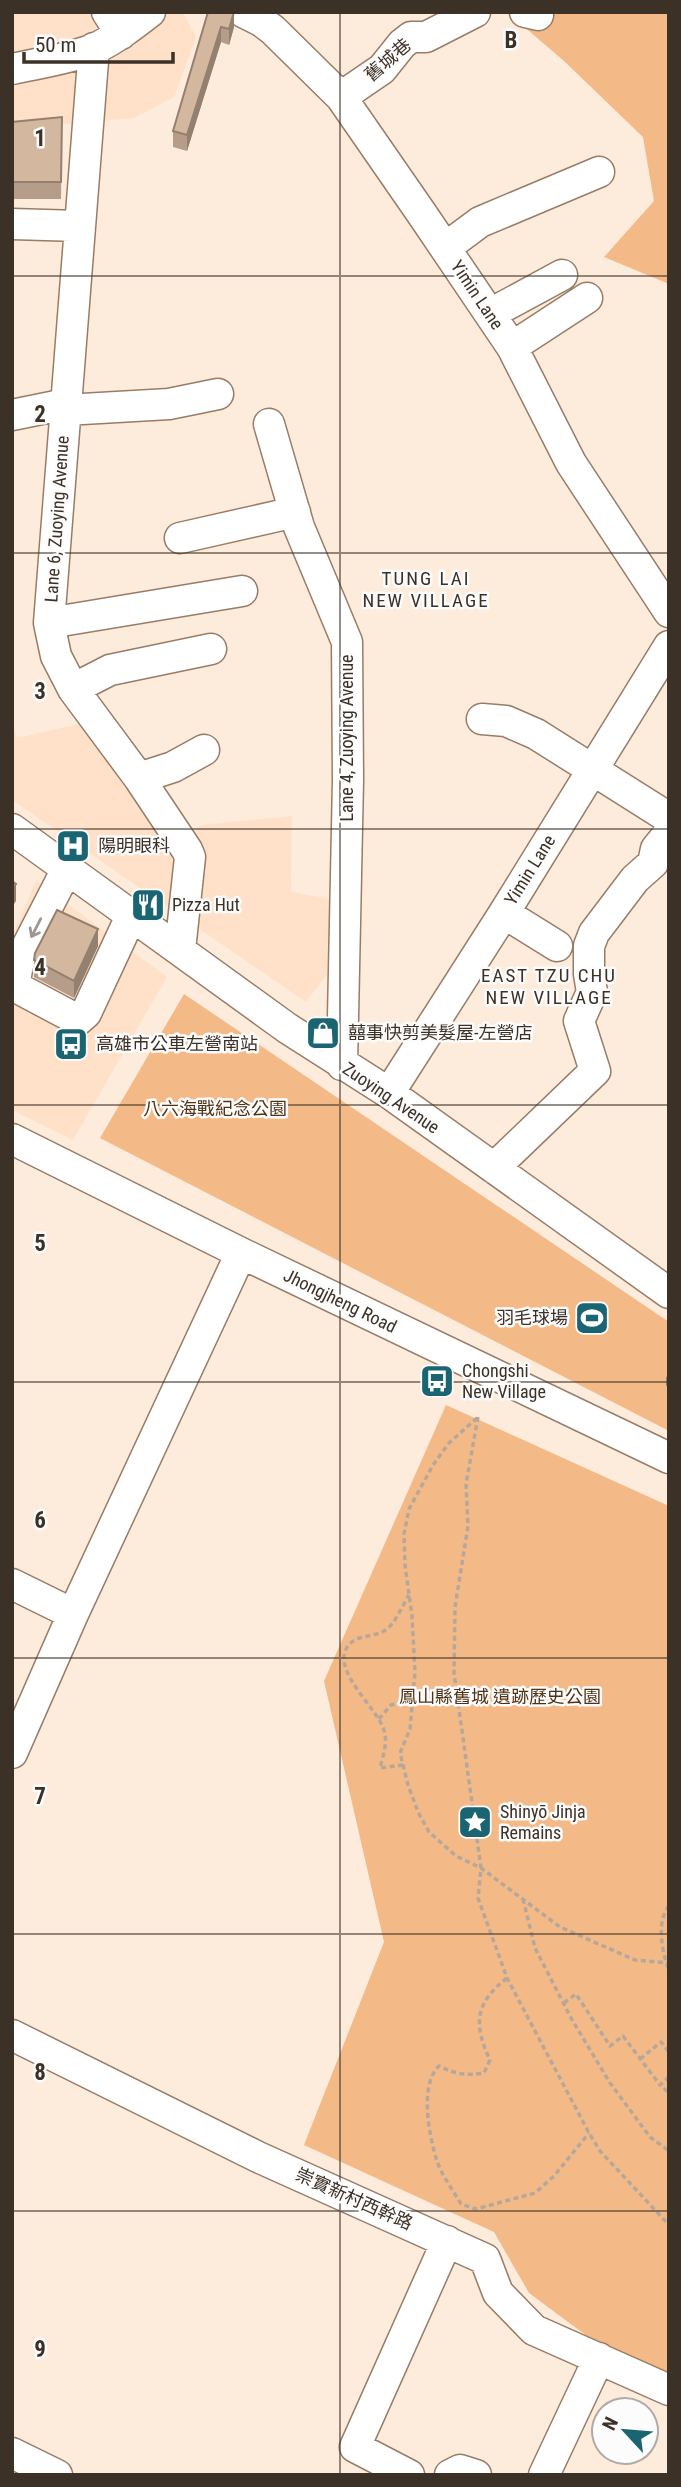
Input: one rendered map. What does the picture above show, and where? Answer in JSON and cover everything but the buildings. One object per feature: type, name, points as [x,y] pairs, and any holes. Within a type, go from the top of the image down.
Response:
[{"type":"street","points":[[12,69],[94,48],[114,23],[150,12]]},
{"type":"street","name":"Yimin Lane","points":[[243,12],[274,30],[341,97],[512,347],[571,463],[669,612]]},
{"type":"street","name":"舊城巷","points":[[341,97],[382,69],[411,37],[426,37],[475,12]]},
{"type":"street","name":"Lane 6, Zuoying Avenue","points":[[94,48],[49,623],[56,656],[73,689],[139,778],[190,857],[180,950]]},
{"type":"street","points":[[445,248],[480,222],[599,172]]},
{"type":"street","points":[[12,223],[79,226]]},
{"type":"street","points":[[490,314],[562,275]]},
{"type":"street","points":[[512,347],[587,298]]},
{"type":"street","points":[[12,415],[65,407],[169,404],[218,394]]},
{"type":"street","name":"Lane 4, Zuoying Avenue","points":[[270,424],[295,512],[347,642],[348,780],[342,1065]]},
{"type":"street","points":[[180,538],[295,512]]},
{"type":"street","points":[[49,623],[242,591]]},
{"type":"street","name":"Yimin Lane","points":[[389,1093],[669,646]]},
{"type":"street","points":[[73,689],[110,670],[211,649]]},
{"type":"street","points":[[482,719],[506,721],[536,734],[669,818]]},
{"type":"street","points":[[139,778],[173,767],[204,750]]},
{"type":"street","name":"Zuoying Avenue","points":[[12,829],[287,1028],[389,1093],[667,1286]]},
{"type":"street","points":[[494,1168],[595,1071],[579,1021],[592,992],[589,946],[594,933],[615,904],[635,879],[653,863],[656,849],[669,833]]},
{"type":"street","points":[[68,867],[18,964],[14,986],[78,1020],[86,1013],[132,914]]},
{"type":"street","points":[[504,913],[557,946]]},
{"type":"street","name":"Jhongjheng Road","points":[[12,1139],[241,1253],[669,1458]]},
{"type":"street","points":[[12,1753],[73,1614],[241,1253]]},
{"type":"street","points":[[12,1584],[73,1614]]},
{"type":"street","name":"崇實新村西幹路","points":[[12,2035],[258,2157],[485,2259],[498,2293],[534,2330],[669,2390]]},
{"type":"street","points":[[409,2475],[355,2447],[447,2241]]},
{"type":"street","points":[[544,2475],[599,2358]]},
{"type":"street","points":[[12,2453],[57,2475]]},
{"type":"street","points":[[450,2475],[460,2470],[476,2475]]},
{"type":"path","points":[[667,1963],[635,1960],[560,1927],[481,1868],[456,1856],[429,1832],[411,1794],[400,1753],[410,1729],[415,1672],[404,1534],[409,1509],[433,1465],[449,1443],[478,1416],[466,1484],[468,1526],[455,1607],[453,1673],[481,1868],[478,1898],[507,1978],[589,2133],[600,2151],[669,2225]]},
{"type":"path","points":[[403,1765],[380,1768],[386,1746],[385,1733],[379,1719],[348,1676],[343,1660],[352,1641],[385,1631],[410,1593]]},
{"type":"path","points":[[379,1719],[391,1706],[413,1699]]},
{"type":"path","points":[[523,1898],[535,1948],[610,2083],[650,2137],[669,2151]]},
{"type":"path","points":[[669,1906],[665,1909],[662,1933],[669,1970]]},
{"type":"path","points":[[507,1978],[491,1990],[479,2010],[483,2046],[490,2060],[484,2073],[468,2076],[439,2066],[432,2072],[427,2093],[430,2136],[437,2163],[461,2204],[476,2209],[535,2193],[554,2176],[589,2133]]},
{"type":"path","points":[[564,2003],[576,1994],[610,2046],[623,2036],[669,2093]]},
{"type":"path","points":[[640,2059],[661,2042],[669,2052]]},
{"type":"path","points":[[660,2085],[669,2077]]},
{"type":"shaded area","points":[[12,12],[183,12],[196,37],[174,97],[134,118],[12,129]]},
{"type":"shaded area","points":[[12,722],[17,738],[80,724],[169,844],[202,825],[292,816],[291,892],[336,900],[332,968],[306,1002],[12,800]]},
{"type":"shaded area","name":"高雄市公車左營南站","points":[[36,881],[167,977],[73,1140],[12,1110],[12,937]]},
{"type":"green space","points":[[514,12],[669,12],[669,284],[604,257],[654,201],[643,137],[564,61],[515,19]]},
{"type":"green space","name":"八六海戰紀念公園","points":[[184,994],[669,1322],[669,1431],[100,1138]]},
{"type":"green space","name":"鳳山縣舊城 遺跡歷史公園","points":[[446,1405],[669,1506],[669,2373],[591,2339],[529,2293],[494,2232],[304,2145],[384,1942],[324,1681]]},
{"type":"place","name":"陽明眼科","points":[[73,846]]},
{"type":"place","name":"Pizza Hut","points":[[148,905]]},
{"type":"place","name":"囍事快剪美髮屋-左營店","points":[[323,1033]]},
{"type":"place","name":"高雄市公車左營南站","points":[[71,1044]]},
{"type":"place","name":"羽毛球場","points":[[592,1318]]},
{"type":"place","name":"Chongshi New Village","points":[[437,1381]]},
{"type":"place","name":"Shinyō Jinja Remains","points":[[475,1822]]},
{"type":"district","name":"TUNG LAI NEW VILLAGE","points":[[426,589]]},
{"type":"district","name":"EAST TZU CHU NEW VILLAGE","points":[[549,986]]}]
